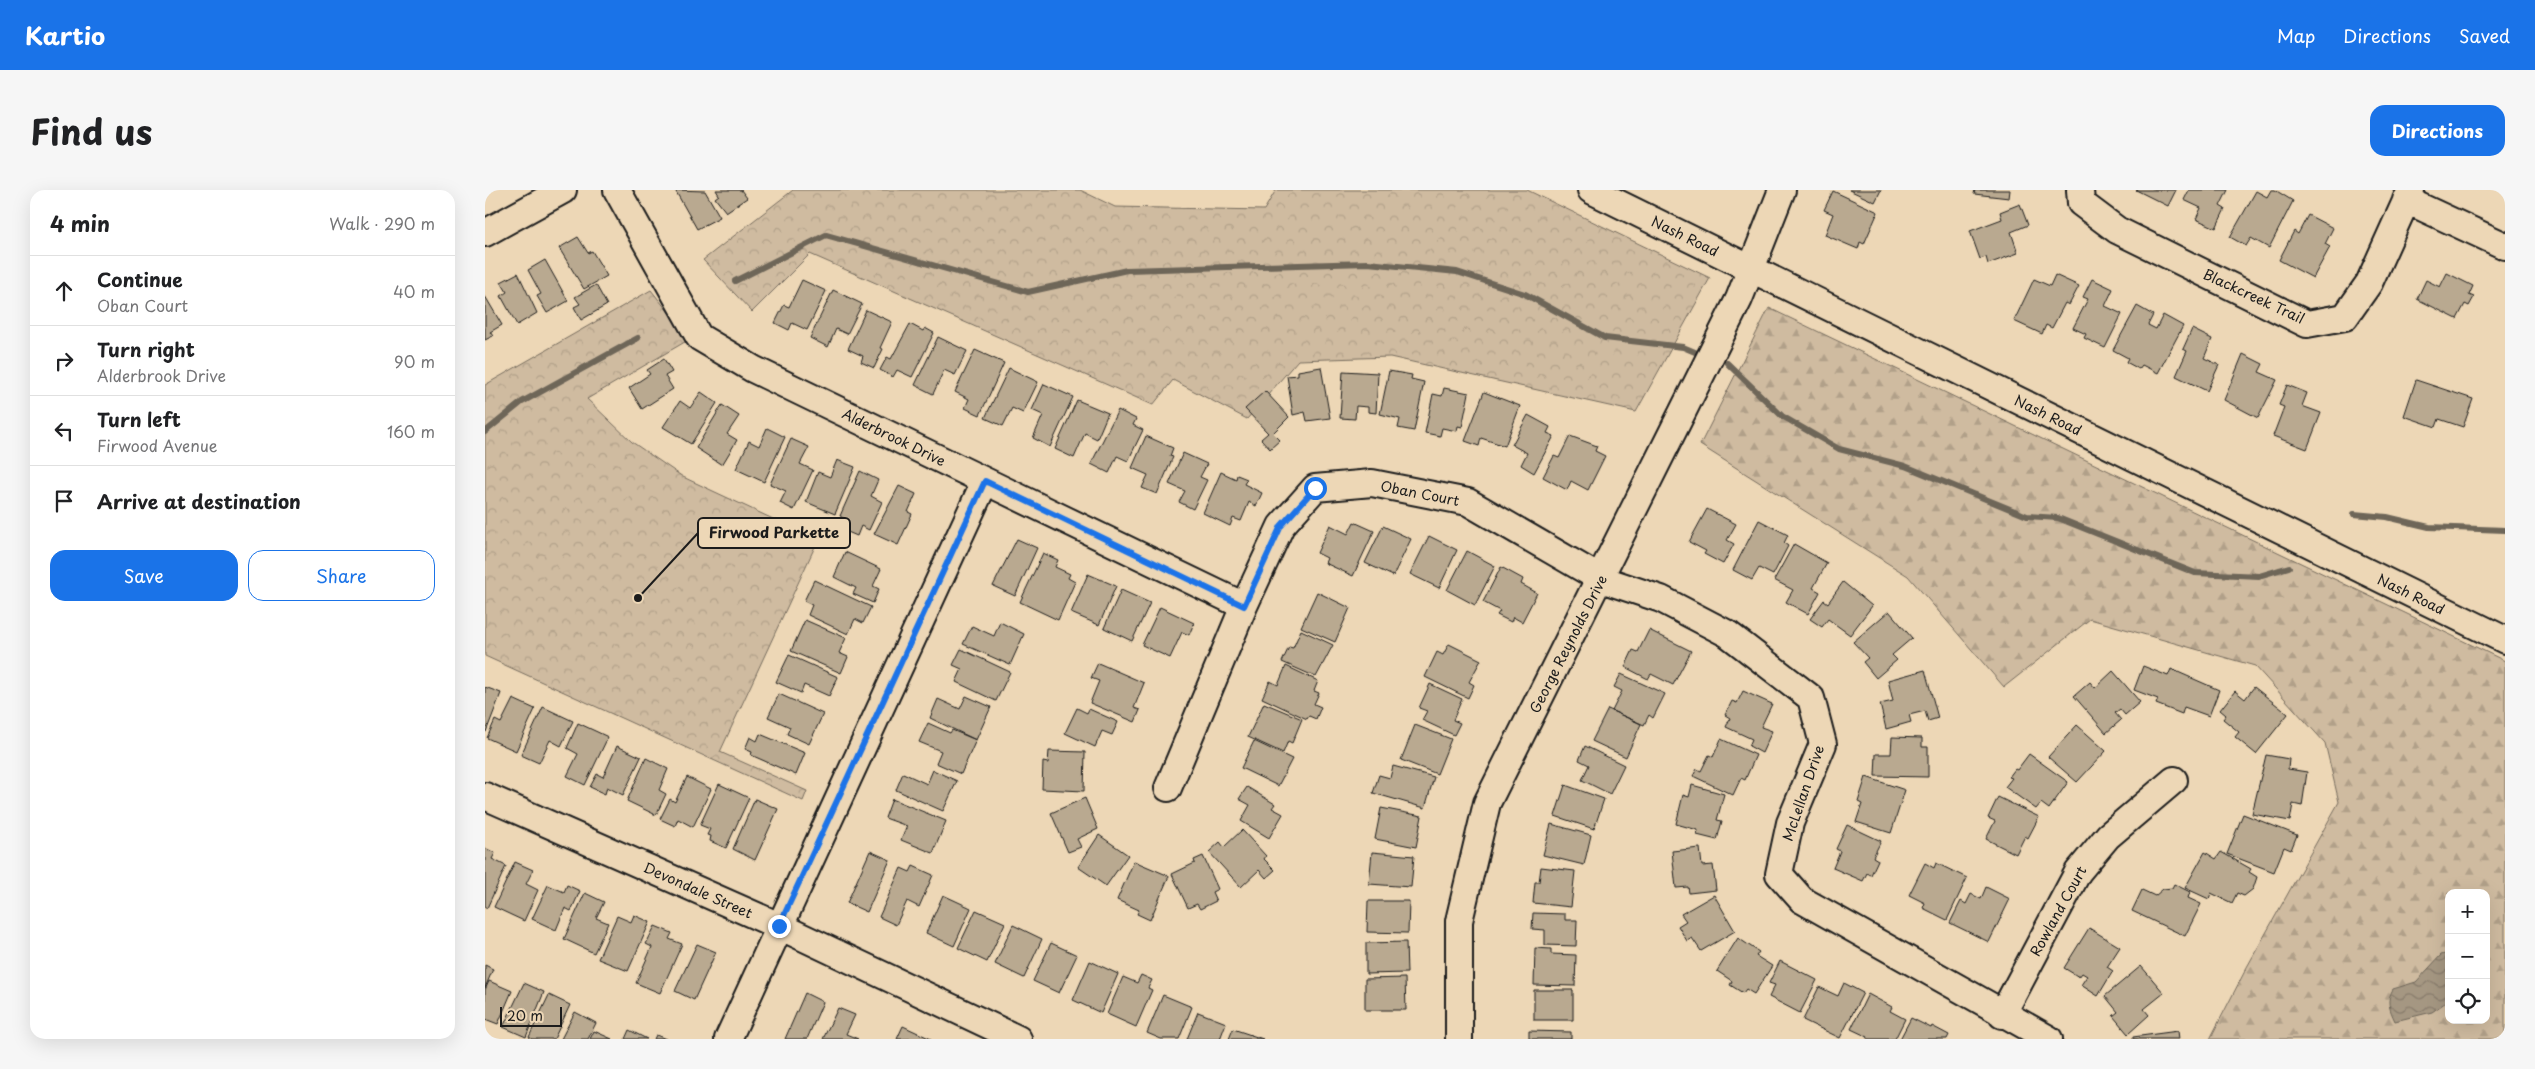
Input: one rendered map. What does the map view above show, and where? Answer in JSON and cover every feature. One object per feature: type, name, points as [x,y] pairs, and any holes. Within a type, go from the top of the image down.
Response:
[{"type":"street","points":[[485,233],[563,190]]},
{"type":"street","name":"Alderbrook Drive","points":[[617,190],[699,337],[753,369],[1244,606]]},
{"type":"street","name":"Nash Road","points":[[1591,190],[2505,640]]},
{"type":"street","name":"George Reynolds Drive","points":[[1459,1039],[1459,921],[1487,803],[1601,579],[1752,269],[1782,190]]},
{"type":"street","name":"Blackcreek Trail","points":[[2080,190],[2081,203],[2117,230],[2307,324],[2345,317],[2369,283],[2409,195]]},
{"type":"street","points":[[2409,195],[2505,246]]},
{"type":"street","points":[[728,1039],[985,481]]},
{"type":"street","name":"Oban Court","points":[[1168,788],[1244,606],[1281,526],[1315,488],[1372,483],[1468,502],[1601,579]]},
{"type":"street","name":"McLellan Drive","points":[[1601,579],[1661,599],[1728,634],[1811,698],[1823,744],[1790,822],[1779,874],[1801,900],[2049,1039]]},
{"type":"street","name":"Rowland Court","points":[[2002,1014],[2077,872],[2108,836],[2174,780]]},
{"type":"street","name":"Devondale Street","points":[[485,796],[779,926],[1012,1038]]},
{"type":"green space","points":[[793,190],[1080,190],[1115,207],[1264,210],[1276,190],[1527,190],[1710,278],[1636,412],[1390,357],[1298,360],[1247,419],[1173,380],[1153,405],[810,254],[752,312],[703,260]]},
{"type":"green space","points":[[651,290],[690,339],[587,399],[632,442],[683,477],[818,540],[720,752],[807,791],[803,801],[485,656],[485,385]]},
{"type":"green space","points":[[1769,308],[2505,661],[2505,1039],[2210,1039],[2247,967],[2339,802],[2325,743],[2255,666],[2090,619],[2004,687],[1908,576],[1700,445]]},
{"type":"water","points":[[2445,954],[2445,1003],[2432,1012],[2395,1021],[2389,1005],[2393,989],[2416,982],[2441,955]]},
{"type":"building","points":[[675,190],[705,191],[720,217],[697,229]]},
{"type":"building","points":[[716,190],[741,190],[747,198],[726,212],[715,198],[719,195]]},
{"type":"building","points":[[1849,190],[1881,190],[1875,202]]},
{"type":"building","points":[[1975,190],[2010,190],[2009,198],[1974,194]]},
{"type":"building","points":[[2136,190],[2176,190],[2168,206]]},
{"type":"building","points":[[2189,190],[2228,190],[2220,206],[2225,209],[2216,228],[2196,219],[2201,208],[2184,200]]},
{"type":"building","points":[[2271,190],[2275,190],[2293,201],[2269,248],[2251,238],[2246,246],[2230,237],[2256,191],[2267,197]]},
{"type":"building","points":[[1833,191],[1878,212],[1864,244],[1860,242],[1858,249],[1825,235],[1833,214],[1824,210]]},
{"type":"building","points":[[2020,204],[2028,225],[2011,232],[2018,253],[1988,264],[1986,257],[1980,259],[1970,231],[2002,219],[2000,212]]},
{"type":"building","points":[[2308,215],[2333,228],[2325,244],[2330,247],[2313,278],[2279,260],[2294,231],[2298,234]]},
{"type":"building","points":[[578,237],[588,253],[592,251],[607,276],[584,289],[559,248]]},
{"type":"building","points":[[545,260],[568,301],[547,313],[537,296],[541,294],[528,270]]},
{"type":"building","points":[[518,273],[537,313],[517,325],[501,296],[507,292],[501,282]]},
{"type":"building","points":[[2447,273],[2473,286],[2469,295],[2474,297],[2469,306],[2465,304],[2457,319],[2417,299],[2426,280],[2440,287]]},
{"type":"building","points":[[2055,275],[2079,286],[2069,305],[2065,303],[2052,328],[2046,325],[2042,334],[2014,321],[2034,279],[2050,286]]},
{"type":"building","points":[[2092,279],[2113,289],[2105,306],[2122,314],[2105,348],[2084,338],[2086,334],[2073,328],[2088,299],[2083,297]]},
{"type":"building","points":[[802,280],[826,291],[807,330],[792,323],[789,330],[775,323],[784,305],[789,307]]},
{"type":"building","points":[[596,285],[607,305],[581,320],[574,307],[580,304],[575,297]]},
{"type":"building","points":[[833,290],[862,304],[847,334],[836,329],[828,347],[810,338]]},
{"type":"building","points":[[485,296],[502,325],[490,332],[493,336],[485,340]]},
{"type":"building","points":[[2137,306],[2153,315],[2148,325],[2156,329],[2163,315],[2183,326],[2158,373],[2142,365],[2139,369],[2126,362],[2128,358],[2113,350]]},
{"type":"building","points":[[866,310],[892,322],[880,348],[883,349],[874,368],[861,362],[863,356],[848,349]]},
{"type":"building","points":[[910,324],[923,331],[925,328],[934,333],[912,377],[897,370],[893,377],[880,370],[887,357],[891,359]]},
{"type":"building","points":[[2192,329],[2212,339],[2204,358],[2219,365],[2207,391],[2176,376],[2187,351],[2183,349]]},
{"type":"building","points":[[938,337],[967,351],[955,375],[944,370],[933,394],[915,385]]},
{"type":"building","points":[[975,350],[1004,363],[980,415],[965,408],[969,399],[955,392]]},
{"type":"building","points":[[2243,354],[2263,364],[2259,372],[2277,380],[2258,418],[2224,400]]},
{"type":"building","points":[[664,359],[672,372],[665,376],[673,389],[642,409],[629,388],[650,374],[647,370]]},
{"type":"building","points":[[1321,367],[1330,418],[1307,421],[1305,412],[1293,415],[1287,376],[1298,375],[1298,371]]},
{"type":"building","points":[[1009,368],[1038,382],[1023,413],[1012,408],[1003,426],[985,418]]},
{"type":"building","points":[[1343,371],[1378,373],[1376,413],[1368,412],[1368,407],[1356,406],[1355,419],[1340,418]]},
{"type":"building","points":[[1389,371],[1412,375],[1411,379],[1424,382],[1414,431],[1398,428],[1400,419],[1380,414]]},
{"type":"building","points":[[2416,380],[2473,399],[2463,427],[2439,419],[2436,427],[2404,416]]},
{"type":"building","points":[[1044,384],[1073,397],[1050,447],[1033,438],[1043,415],[1032,410]]},
{"type":"building","points":[[2287,385],[2307,393],[2302,406],[2321,413],[2307,449],[2273,436],[2284,407],[2279,405]]},
{"type":"building","points":[[1444,388],[1469,393],[1462,427],[1458,426],[1457,431],[1442,428],[1440,436],[1425,433],[1433,394],[1442,396]]},
{"type":"building","points":[[1265,391],[1289,417],[1273,433],[1280,440],[1270,449],[1261,439],[1268,433],[1245,409]]},
{"type":"building","points":[[701,392],[717,403],[691,444],[663,427],[680,401],[690,408]]},
{"type":"building","points":[[1484,392],[1520,406],[1505,446],[1481,438],[1479,446],[1465,441]]},
{"type":"building","points":[[1077,400],[1108,413],[1097,439],[1085,433],[1074,458],[1055,449]]},
{"type":"building","points":[[722,405],[739,416],[727,434],[737,440],[722,465],[696,448]]},
{"type":"building","points":[[1118,410],[1136,419],[1133,425],[1143,430],[1128,461],[1117,456],[1109,473],[1091,464]]},
{"type":"building","points":[[1528,415],[1550,427],[1547,433],[1554,436],[1534,473],[1521,465],[1527,453],[1512,445]]},
{"type":"building","points":[[767,428],[785,437],[764,482],[736,469],[749,441],[759,446]]},
{"type":"building","points":[[1146,436],[1173,448],[1170,456],[1173,457],[1157,494],[1142,488],[1148,475],[1132,468]]},
{"type":"building","points":[[1570,436],[1597,446],[1595,451],[1605,456],[1588,490],[1571,481],[1567,490],[1543,477],[1554,456],[1559,458]]},
{"type":"building","points":[[791,439],[809,447],[800,464],[813,470],[794,510],[780,503],[786,491],[770,484]]},
{"type":"building","points":[[1183,453],[1207,464],[1200,477],[1207,480],[1193,509],[1179,502],[1185,491],[1169,484]]},
{"type":"building","points":[[837,460],[855,467],[835,514],[806,502],[818,472],[830,477]]},
{"type":"building","points":[[860,471],[878,480],[871,496],[882,502],[869,530],[861,526],[857,536],[843,530],[847,520],[840,516]]},
{"type":"building","points":[[1221,472],[1236,479],[1237,475],[1247,479],[1244,484],[1262,493],[1256,506],[1249,502],[1241,521],[1233,518],[1230,526],[1203,513]]},
{"type":"building","points":[[899,486],[916,494],[908,512],[912,514],[898,545],[874,534]]},
{"type":"building","points":[[1707,509],[1736,524],[1727,540],[1734,544],[1723,564],[1704,554],[1706,551],[1689,542]]},
{"type":"building","points":[[1759,520],[1788,535],[1784,543],[1788,546],[1773,575],[1759,568],[1752,580],[1733,570]]},
{"type":"building","points":[[1354,522],[1374,531],[1353,576],[1325,563],[1327,558],[1317,553],[1330,525],[1348,534]]},
{"type":"building","points":[[1383,526],[1411,539],[1393,576],[1365,563]]},
{"type":"building","points":[[1429,536],[1457,550],[1439,588],[1410,574]]},
{"type":"building","points":[[1017,539],[1037,548],[1015,596],[993,586]]},
{"type":"building","points":[[1794,544],[1827,563],[1813,588],[1820,592],[1808,614],[1786,602],[1793,590],[1774,580]]},
{"type":"building","points":[[1467,551],[1495,566],[1475,605],[1447,590]]},
{"type":"building","points":[[845,552],[881,569],[873,586],[879,589],[873,603],[853,594],[856,588],[834,577]]},
{"type":"building","points":[[1043,553],[1058,560],[1055,567],[1070,574],[1068,578],[1075,582],[1058,620],[1020,602]]},
{"type":"building","points":[[1501,567],[1523,579],[1521,584],[1537,593],[1522,622],[1513,617],[1511,622],[1497,615],[1500,611],[1483,602]]},
{"type":"building","points":[[1088,574],[1116,586],[1099,625],[1071,613]]},
{"type":"building","points":[[814,580],[871,607],[863,623],[855,619],[848,634],[808,615],[812,605],[804,601]]},
{"type":"building","points":[[1843,582],[1872,606],[1850,635],[1828,619],[1822,627],[1810,619],[1824,600],[1828,603]]},
{"type":"building","points":[[1121,590],[1150,603],[1132,641],[1104,628]]},
{"type":"building","points":[[1317,592],[1350,608],[1335,642],[1301,627]]},
{"type":"building","points":[[1160,607],[1194,623],[1189,635],[1182,632],[1170,658],[1142,645]]},
{"type":"building","points":[[1889,611],[1912,638],[1892,655],[1897,660],[1876,678],[1863,662],[1868,658],[1853,642]]},
{"type":"building","points":[[805,620],[846,638],[839,653],[848,657],[841,673],[791,651]]},
{"type":"building","points":[[1000,622],[1024,634],[1010,665],[963,644],[972,626],[994,636]]},
{"type":"building","points":[[1301,630],[1333,645],[1316,677],[1282,662],[1289,647],[1293,648]]},
{"type":"building","points":[[1649,630],[1691,651],[1673,685],[1651,674],[1648,679],[1625,667],[1633,650],[1638,652]]},
{"type":"building","points":[[1449,644],[1481,660],[1469,682],[1474,685],[1468,698],[1425,677],[1437,652],[1443,655]]},
{"type":"building","points":[[961,649],[1010,672],[996,701],[956,682],[962,669],[953,665]]},
{"type":"building","points":[[789,655],[838,677],[829,696],[804,685],[801,693],[776,682]]},
{"type":"building","points":[[1098,663],[1144,683],[1134,708],[1140,710],[1135,722],[1090,703],[1099,681],[1091,678]]},
{"type":"building","points":[[1286,666],[1318,681],[1314,691],[1319,693],[1314,704],[1321,707],[1316,719],[1309,716],[1307,719],[1262,698],[1270,681],[1278,685]]},
{"type":"building","points":[[2143,666],[2168,676],[2171,669],[2219,690],[2209,716],[2184,707],[2182,714],[2156,704],[2158,699],[2134,690]]},
{"type":"building","points":[[1925,670],[1938,718],[1928,721],[1925,711],[1909,715],[1911,722],[1886,729],[1880,704],[1893,701],[1888,680]]},
{"type":"building","points":[[2113,671],[2140,702],[2125,715],[2120,709],[2115,713],[2121,720],[2106,733],[2074,696],[2090,682],[2095,688]]},
{"type":"building","points":[[1621,674],[1665,694],[1653,718],[1649,715],[1644,725],[1612,711],[1622,691],[1614,687]]},
{"type":"building","points":[[1430,684],[1462,699],[1453,720],[1460,723],[1454,735],[1422,720],[1427,711],[1419,708]]},
{"type":"building","points":[[485,687],[501,693],[486,732],[485,732]]},
{"type":"building","points":[[2254,687],[2288,714],[2256,754],[2235,737],[2239,732],[2223,719],[2226,715],[2220,710],[2235,691],[2245,699]]},
{"type":"building","points":[[1743,691],[1772,704],[1761,727],[1772,731],[1762,753],[1749,746],[1752,739],[1726,727],[1730,718],[1725,715],[1732,701],[1737,703]]},
{"type":"building","points":[[779,694],[823,714],[809,744],[787,734],[790,727],[768,717]]},
{"type":"building","points":[[966,696],[991,707],[976,740],[930,718],[938,699],[960,709]]},
{"type":"building","points":[[513,699],[535,709],[516,751],[487,738],[495,720],[501,723]]},
{"type":"building","points":[[1264,703],[1302,719],[1292,743],[1288,741],[1283,753],[1248,737]]},
{"type":"building","points":[[543,707],[573,721],[561,746],[550,740],[539,763],[521,755]]},
{"type":"building","points":[[1077,708],[1087,713],[1089,709],[1118,722],[1112,735],[1102,731],[1095,747],[1065,733]]},
{"type":"building","points":[[1608,709],[1641,724],[1626,757],[1592,741]]},
{"type":"building","points":[[578,723],[608,737],[585,785],[567,776],[578,754],[567,748]]},
{"type":"building","points":[[928,723],[950,733],[952,730],[976,740],[961,774],[936,763],[941,751],[919,742]]},
{"type":"building","points":[[1415,725],[1451,739],[1437,774],[1401,760]]},
{"type":"building","points":[[2077,725],[2106,751],[2077,782],[2048,757]]},
{"type":"building","points":[[760,734],[805,753],[796,775],[751,755],[752,752],[745,749],[750,737],[757,741]]},
{"type":"building","points":[[1892,737],[1922,738],[1922,747],[1928,747],[1928,777],[1875,776],[1876,754],[1891,754]]},
{"type":"building","points":[[1721,739],[1756,755],[1745,780],[1741,778],[1733,795],[1693,776],[1697,769],[1701,771],[1709,755],[1713,757]]},
{"type":"building","points":[[1254,741],[1292,759],[1278,786],[1241,768]]},
{"type":"building","points":[[617,746],[641,757],[623,795],[607,787],[605,794],[590,787],[597,774],[603,777]]},
{"type":"building","points":[[1585,746],[1624,765],[1610,794],[1582,780],[1589,765],[1579,760]]},
{"type":"building","points":[[1049,751],[1085,752],[1084,791],[1042,789],[1043,762],[1048,763]]},
{"type":"building","points":[[2029,754],[2068,782],[2049,809],[2041,803],[2036,809],[2005,787],[2012,778],[2009,777]]},
{"type":"building","points":[[2266,755],[2289,759],[2288,769],[2307,772],[2302,806],[2293,804],[2290,821],[2252,814]]},
{"type":"building","points":[[646,758],[668,769],[659,790],[666,794],[656,815],[627,801]]},
{"type":"building","points":[[1393,766],[1434,777],[1425,808],[1373,793],[1379,775],[1390,778]]},
{"type":"building","points":[[933,770],[957,781],[943,811],[896,790],[903,773],[927,784]]},
{"type":"building","points":[[687,777],[711,789],[693,827],[678,819],[675,826],[660,819],[670,799],[675,802]]},
{"type":"building","points":[[1866,777],[1905,790],[1891,833],[1856,822],[1862,804],[1858,802]]},
{"type":"building","points":[[719,784],[749,798],[726,848],[710,841],[711,836],[707,835],[710,829],[700,825]]},
{"type":"building","points":[[1565,785],[1604,799],[1594,829],[1555,816]]},
{"type":"building","points":[[1692,785],[1724,794],[1717,820],[1722,821],[1717,840],[1697,835],[1698,830],[1676,824],[1683,795],[1689,797]]},
{"type":"building","points":[[1247,787],[1275,804],[1272,808],[1283,814],[1269,838],[1241,821],[1250,805],[1239,799]]},
{"type":"building","points":[[1998,797],[2039,817],[2028,838],[2025,836],[2016,854],[1986,839],[1995,821],[1988,818]]},
{"type":"building","points":[[1085,798],[1098,829],[1077,839],[1081,847],[1068,852],[1051,813]]},
{"type":"building","points":[[755,799],[778,809],[755,860],[733,849]]},
{"type":"building","points":[[892,799],[946,821],[933,853],[901,840],[907,826],[885,818]]},
{"type":"building","points":[[1381,808],[1422,816],[1416,847],[1375,839]]},
{"type":"building","points":[[2243,814],[2297,835],[2291,850],[2284,847],[2274,872],[2227,854]]},
{"type":"building","points":[[1551,824],[1591,835],[1584,865],[1543,855]]},
{"type":"building","points":[[1847,825],[1881,841],[1873,857],[1878,860],[1871,875],[1867,873],[1863,881],[1833,868],[1840,851],[1836,849]]},
{"type":"building","points":[[1242,830],[1266,856],[1264,859],[1275,870],[1266,878],[1259,870],[1241,887],[1209,852],[1220,842],[1224,847]]},
{"type":"building","points":[[1099,835],[1128,855],[1106,886],[1078,867]]},
{"type":"building","points":[[485,848],[495,853],[492,859],[506,866],[487,908],[485,908]]},
{"type":"building","points":[[1700,848],[1702,866],[1713,865],[1716,890],[1689,893],[1688,887],[1676,888],[1672,851]]},
{"type":"building","points":[[870,851],[890,860],[867,912],[847,903]]},
{"type":"building","points":[[1372,852],[1414,856],[1411,887],[1369,884]]},
{"type":"building","points":[[2205,852],[2216,859],[2221,852],[2251,869],[2249,872],[2257,877],[2253,889],[2244,896],[2237,893],[2232,903],[2211,893],[2209,899],[2185,888]]},
{"type":"building","points":[[1203,856],[1218,889],[1212,892],[1216,901],[1200,909],[1197,904],[1188,908],[1172,874],[1195,863],[1194,860]]},
{"type":"building","points":[[1134,861],[1169,876],[1150,920],[1137,914],[1139,910],[1117,900]]},
{"type":"building","points":[[515,862],[533,870],[526,884],[538,890],[524,921],[494,907]]},
{"type":"building","points":[[1925,863],[1934,868],[1936,863],[1967,878],[1947,920],[1923,908],[1925,903],[1909,895]]},
{"type":"building","points":[[913,866],[933,875],[919,907],[907,901],[896,925],[879,917],[901,868],[910,872]]},
{"type":"building","points":[[1541,867],[1575,871],[1571,907],[1533,903],[1535,882],[1539,882]]},
{"type":"building","points":[[2174,884],[2190,892],[2188,898],[2201,904],[2185,936],[2132,911],[2142,890],[2155,896],[2163,889],[2172,888]]},
{"type":"building","points":[[548,885],[564,892],[567,885],[580,891],[571,911],[565,908],[556,930],[532,919]]},
{"type":"building","points":[[1986,887],[2010,899],[1989,942],[1950,923],[1961,901],[1966,904],[1971,894],[1981,899]]},
{"type":"building","points":[[585,893],[604,902],[596,918],[608,923],[594,953],[564,939]]},
{"type":"building","points":[[943,895],[971,908],[954,946],[926,933]]},
{"type":"building","points":[[1714,895],[1735,931],[1701,951],[1692,938],[1687,941],[1678,926],[1686,921],[1681,914]]},
{"type":"building","points":[[1368,901],[1409,901],[1408,933],[1367,932]]},
{"type":"building","points":[[976,910],[1005,923],[987,962],[958,948]]},
{"type":"building","points":[[1533,913],[1565,914],[1565,920],[1577,920],[1576,946],[1545,945],[1545,930],[1532,929]]},
{"type":"building","points":[[634,915],[650,922],[628,971],[598,959],[617,916],[631,922]]},
{"type":"building","points":[[1013,925],[1042,939],[1024,978],[995,964]]},
{"type":"building","points":[[655,926],[672,933],[669,939],[682,944],[660,993],[636,983],[652,947],[646,944]]},
{"type":"building","points":[[2089,928],[2120,947],[2107,967],[2113,971],[2098,996],[2081,985],[2087,976],[2082,973],[2079,977],[2064,968]]},
{"type":"building","points":[[1738,938],[1759,952],[1756,956],[1772,966],[1754,994],[1746,989],[1743,993],[1730,985],[1732,981],[1717,971]]},
{"type":"building","points":[[1406,942],[1407,973],[1366,974],[1366,943]]},
{"type":"building","points":[[1051,943],[1077,955],[1059,993],[1033,981]]},
{"type":"building","points":[[697,944],[716,952],[694,1000],[675,991]]},
{"type":"building","points":[[1535,948],[1551,949],[1551,954],[1576,955],[1575,986],[1534,985]]},
{"type":"building","points":[[1090,961],[1118,974],[1101,1013],[1073,1000]]},
{"type":"building","points":[[1780,961],[1817,980],[1800,1013],[1769,997],[1775,985],[1769,983]]},
{"type":"building","points":[[485,965],[493,969],[485,988]]},
{"type":"building","points":[[2141,966],[2164,993],[2144,1009],[2149,1015],[2128,1034],[2113,1016],[2118,1012],[2105,996]]},
{"type":"building","points":[[1141,975],[1152,980],[1148,988],[1152,990],[1136,1027],[1107,1014],[1123,977],[1137,983]]},
{"type":"building","points":[[1405,978],[1406,1010],[1365,1010],[1365,979]]},
{"type":"building","points":[[489,981],[512,991],[498,1024],[485,1019],[485,990]]},
{"type":"building","points":[[524,983],[544,992],[526,1037],[503,1027]]},
{"type":"building","points":[[1844,983],[1863,993],[1840,1038],[1803,1020],[1819,987],[1838,996]]},
{"type":"building","points":[[1534,990],[1573,990],[1573,1020],[1534,1020]]},
{"type":"building","points":[[805,993],[823,1002],[807,1039],[785,1039]]},
{"type":"building","points":[[1868,994],[1892,1007],[1890,1011],[1905,1019],[1895,1039],[1867,1039],[1868,1037],[1851,1029]]},
{"type":"building","points":[[549,995],[570,1005],[554,1039],[532,1039],[529,1037]]},
{"type":"building","points":[[1163,995],[1192,1007],[1179,1039],[1161,1039],[1147,1033]]},
{"type":"building","points":[[838,1008],[855,1015],[846,1034],[858,1039],[823,1039]]},
{"type":"building","points":[[575,1012],[596,1023],[588,1039],[561,1039]]},
{"type":"building","points":[[1198,1012],[1226,1023],[1220,1039],[1187,1039]]},
{"type":"building","points":[[1911,1018],[1949,1035],[1947,1039],[1900,1039]]},
{"type":"building","points":[[903,1026],[931,1039],[897,1039]]},
{"type":"building","points":[[1233,1029],[1263,1039],[1229,1039]]},
{"type":"building","points":[[629,1030],[647,1039],[625,1039]]},
{"type":"building","points":[[594,1031],[612,1039],[590,1039]]},
{"type":"building","points":[[1529,1031],[1571,1032],[1571,1039],[1529,1039]]},
{"type":"building","points":[[2178,1031],[2179,1039],[2133,1039],[2133,1037]]},
{"type":"building","points":[[656,1035],[666,1039],[654,1039]]},
{"type":"waterway","points":[[735,281],[826,235],[1028,292],[1127,270],[1368,263],[1457,272],[1525,294],[1605,338],[1683,347],[1695,352]]},
{"type":"waterway","points":[[485,432],[522,402],[638,338]]},
{"type":"waterway","points":[[1727,363],[1782,416],[1839,449],[1905,466],[2027,516],[2058,518],[2195,573],[2259,576],[2289,567]]},
{"type":"waterway","points":[[2354,514],[2387,517],[2429,527],[2505,530]]},
{"type":"place","name":"Firwood Parkette","points":[[638,598]]},
{"type":"route","points":[[779,926],[985,481],[1244,606],[1281,526],[1315,488]]}]
